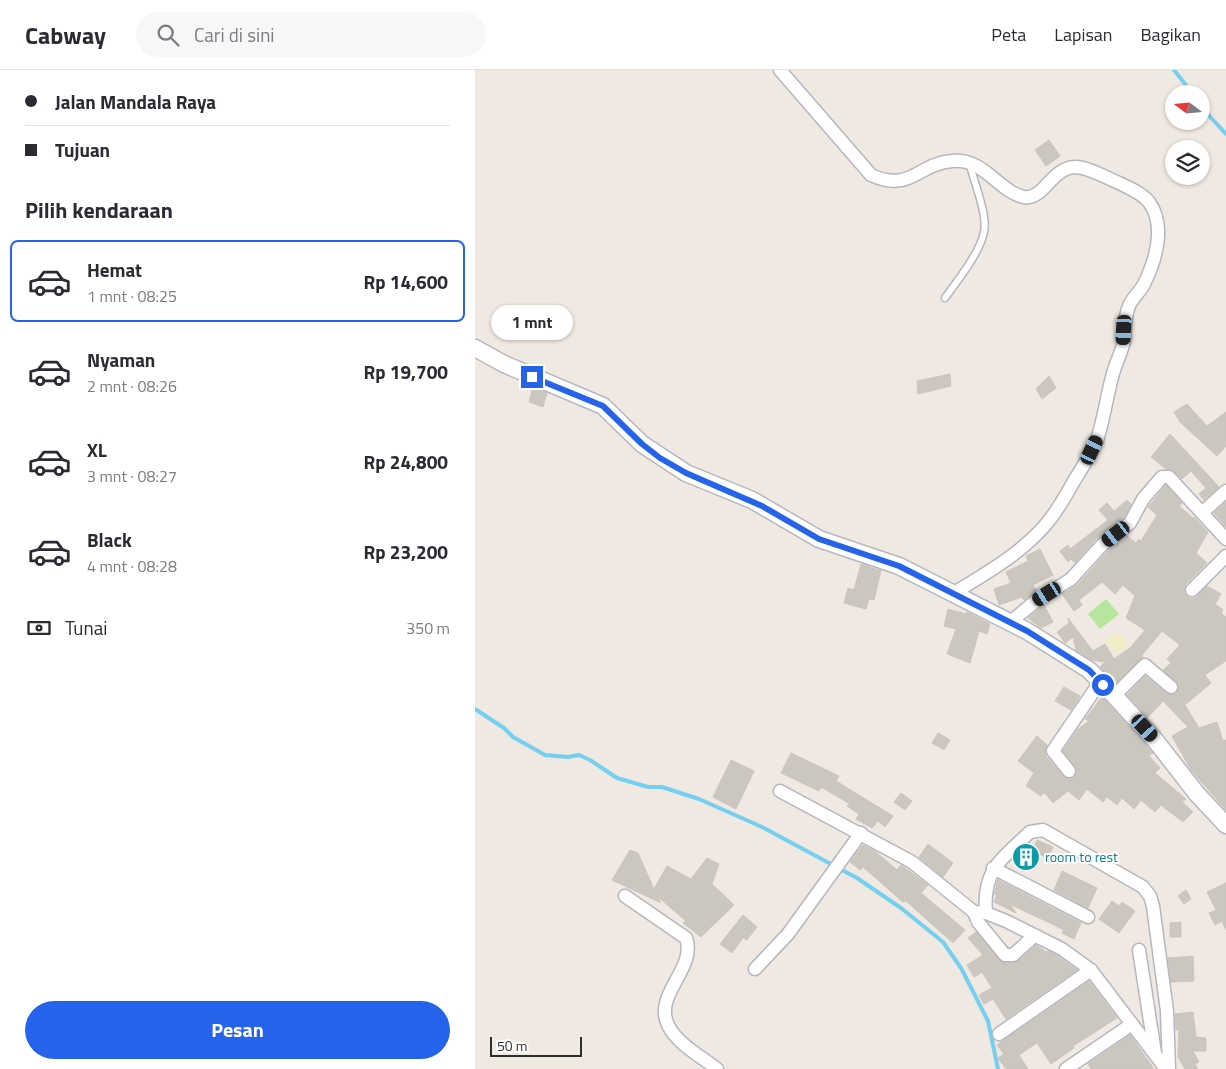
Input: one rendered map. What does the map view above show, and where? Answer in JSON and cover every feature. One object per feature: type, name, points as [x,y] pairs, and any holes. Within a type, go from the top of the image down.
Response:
[{"type":"street","points":[[780,70],[871,175],[883,180],[895,182],[911,179],[938,163],[954,160],[970,163],[982,169],[1023,197],[1036,195],[1058,171],[1067,167],[1079,167],[1133,190],[1148,201],[1158,220],[1158,242],[1149,274],[1140,292],[1130,303],[1125,316],[1123,343],[1097,439],[1086,461],[1051,518],[1033,538],[986,573],[952,594]]},
{"type":"street","points":[[475,348],[504,364],[603,406],[642,444],[660,458],[686,473],[759,504],[819,539],[858,554],[899,566],[1027,631],[1089,670],[1155,740],[1197,794],[1226,825]]},
{"type":"street","points":[[1009,623],[1035,601],[1071,579],[1102,545],[1130,523],[1143,499],[1162,477],[1169,477],[1226,539]]},
{"type":"street","points":[[1202,513],[1226,491]]},
{"type":"street","points":[[1192,590],[1226,556]]},
{"type":"street","points":[[1114,696],[1145,665],[1171,687]]},
{"type":"street","points":[[1069,772],[1053,751],[1100,682]]},
{"type":"street","points":[[780,791],[912,862],[980,912],[1062,949],[1091,970],[1167,1069]]},
{"type":"street","points":[[1034,936],[1013,955],[1005,955],[978,922],[993,868],[1030,832],[1043,830],[1143,887],[1150,896],[1153,906],[1167,1011],[1167,1069]]},
{"type":"street","points":[[755,969],[788,934],[861,833]]},
{"type":"street","points":[[993,868],[1088,917]]},
{"type":"street","points":[[625,896],[686,938],[689,955],[667,1000],[665,1013],[668,1026],[679,1039],[717,1069]]},
{"type":"street","points":[[1139,950],[1155,1055]]},
{"type":"street","points":[[999,1034],[1091,970]]},
{"type":"street","points":[[1066,1069],[1132,1024]]},
{"type":"lane","points":[[945,298],[977,250],[985,231],[984,216],[975,188],[970,163]]},
{"type":"lane","points":[[975,188],[982,169]]},
{"type":"green space","points":[[1106,599],[1119,614],[1100,629],[1088,614]]},
{"type":"sand","points":[[1115,635],[1122,635],[1128,647],[1117,653],[1105,641]]},
{"type":"building","points":[[1049,140],[1060,156],[1046,166],[1035,150]]},
{"type":"building","points":[[950,374],[951,386],[918,394],[917,381]]},
{"type":"building","points":[[1049,376],[1056,388],[1042,399],[1036,389]]},
{"type":"building","points":[[533,387],[547,393],[543,407],[529,402]]},
{"type":"building","points":[[1187,404],[1207,426],[1226,412],[1226,446],[1217,456],[1180,422],[1174,412]]},
{"type":"building","points":[[1170,434],[1219,487],[1204,500],[1199,494],[1206,488],[1191,471],[1182,479],[1173,470],[1166,469],[1151,457]]},
{"type":"building","points":[[1166,485],[1182,503],[1179,506],[1194,517],[1208,532],[1196,553],[1207,563],[1186,584],[1184,593],[1189,598],[1195,598],[1207,586],[1221,594],[1215,604],[1223,610],[1221,613],[1226,617],[1226,661],[1205,675],[1211,683],[1185,705],[1199,728],[1217,722],[1223,741],[1226,740],[1226,810],[1191,770],[1172,736],[1188,727],[1163,701],[1148,717],[1127,695],[1145,676],[1166,693],[1170,695],[1177,693],[1178,684],[1163,670],[1171,663],[1167,659],[1180,645],[1162,631],[1142,655],[1143,657],[1116,683],[1100,667],[1105,662],[1092,660],[1076,650],[1073,637],[1065,643],[1057,632],[1069,623],[1068,618],[1093,651],[1105,644],[1114,659],[1130,648],[1145,630],[1126,618],[1135,596],[1123,585],[1115,594],[1102,582],[1079,600],[1082,605],[1074,611],[1062,594],[1077,585],[1108,551],[1127,536],[1136,543],[1139,539],[1141,541],[1157,515],[1148,507]]},
{"type":"building","points":[[1127,500],[1131,504],[1125,516],[1096,539],[1075,563],[1071,559],[1068,562],[1060,551],[1068,545],[1070,549],[1108,520],[1099,510],[1107,503],[1114,511]]},
{"type":"building","points":[[1226,502],[1226,527],[1214,513]]},
{"type":"building","points":[[1040,549],[1053,575],[1033,585],[1037,591],[1024,600],[1022,597],[999,605],[994,589],[1011,583],[1006,572],[1028,561],[1026,556]]},
{"type":"building","points":[[861,564],[881,571],[874,600],[869,599],[866,609],[844,603],[848,588],[854,590]]},
{"type":"building","points":[[1044,605],[1053,622],[1041,628],[1028,618]]},
{"type":"building","points":[[948,609],[966,614],[967,612],[990,624],[987,634],[979,631],[970,663],[947,654],[956,629],[944,626]]},
{"type":"building","points":[[1064,687],[1080,696],[1071,710],[1055,701]]},
{"type":"building","points":[[1102,697],[1153,753],[1149,756],[1160,768],[1155,773],[1186,799],[1182,802],[1193,812],[1183,822],[1161,805],[1155,812],[1141,800],[1134,809],[1122,798],[1117,805],[1107,797],[1103,802],[1087,789],[1079,800],[1068,791],[1053,803],[1044,792],[1041,796],[1026,786],[1034,773],[1018,761],[1037,736],[1047,745],[1046,756],[1063,776],[1070,779],[1074,777],[1077,769],[1063,751],[1077,730],[1089,721],[1085,719]]},
{"type":"building","points":[[938,733],[950,740],[944,750],[932,743]]},
{"type":"building","points":[[791,753],[839,776],[836,781],[893,816],[885,827],[878,821],[872,828],[856,819],[859,814],[847,806],[850,804],[821,787],[819,791],[781,773]]},
{"type":"building","points":[[731,760],[754,771],[736,809],[713,797]]},
{"type":"building","points":[[901,793],[912,801],[905,810],[894,802]]},
{"type":"building","points":[[1037,840],[1053,847],[1048,858],[1032,851]]},
{"type":"building","points":[[928,844],[953,863],[943,877],[919,857]]},
{"type":"building","points":[[863,845],[876,852],[897,870],[901,865],[928,885],[921,893],[965,930],[953,943],[906,901],[903,902],[863,867],[860,870],[850,862]]},
{"type":"building","name":"room to rest","points":[[1023,849],[1039,856],[1034,868],[1014,859]]},
{"type":"building","points":[[630,850],[638,853],[654,889],[667,866],[691,879],[707,858],[719,864],[712,884],[734,905],[701,937],[683,923],[686,921],[657,896],[661,903],[612,880]]},
{"type":"building","points":[[1062,871],[1097,888],[1088,908],[1054,890]]},
{"type":"building","points":[[998,880],[1081,923],[1074,939],[1062,933],[1064,930],[1010,904],[1016,913],[994,902],[997,895],[994,894]]},
{"type":"building","points":[[1226,883],[1226,930],[1222,921],[1215,925],[1209,913],[1216,910],[1207,892]]},
{"type":"building","points":[[1186,890],[1191,899],[1184,904],[1178,896]]},
{"type":"building","points":[[1112,901],[1119,906],[1122,902],[1135,911],[1119,933],[1099,919]]},
{"type":"building","points":[[743,915],[757,927],[747,940],[743,938],[732,953],[720,944]]},
{"type":"building","points":[[1181,922],[1181,937],[1170,937],[1170,923]]},
{"type":"building","points":[[976,932],[1002,962],[1018,961],[1036,945],[1046,952],[1048,951],[1058,956],[1077,970],[1006,1019],[993,999],[984,1004],[979,995],[992,988],[982,972],[974,977],[967,965],[983,955],[968,938]]},
{"type":"building","points":[[1193,956],[1194,981],[1171,982],[1168,958]]},
{"type":"building","points":[[1089,981],[1117,1018],[1073,1046],[1074,1048],[1051,1064],[1037,1043],[1019,1055],[1028,1069],[1006,1069],[998,1058],[1004,1054],[997,1045]]},
{"type":"building","points":[[1193,1012],[1196,1037],[1206,1038],[1206,1051],[1193,1051],[1199,1062],[1195,1064],[1198,1069],[1185,1069],[1178,1057],[1179,1029],[1176,1030],[1175,1014]]},
{"type":"building","points":[[1130,1035],[1154,1069],[1091,1069],[1088,1064]]},
{"type":"waterway","points":[[1174,70],[1186,85]]},
{"type":"waterway","points":[[1210,117],[1226,134]]},
{"type":"waterway","points":[[475,709],[504,728],[513,737],[545,755],[568,757],[579,755],[617,778],[648,787],[662,787],[699,799],[762,827],[857,878],[901,908],[943,942],[961,968],[988,1021],[998,1069]]},
{"type":"place","name":"room to rest","points":[[1026,857]]},
{"type":"route","points":[[532,377],[591,399],[603,406],[614,419],[642,444],[660,458],[686,473],[716,487],[752,500],[819,539],[835,546],[899,566],[1027,631],[1071,661],[1089,670],[1103,685]]}]
